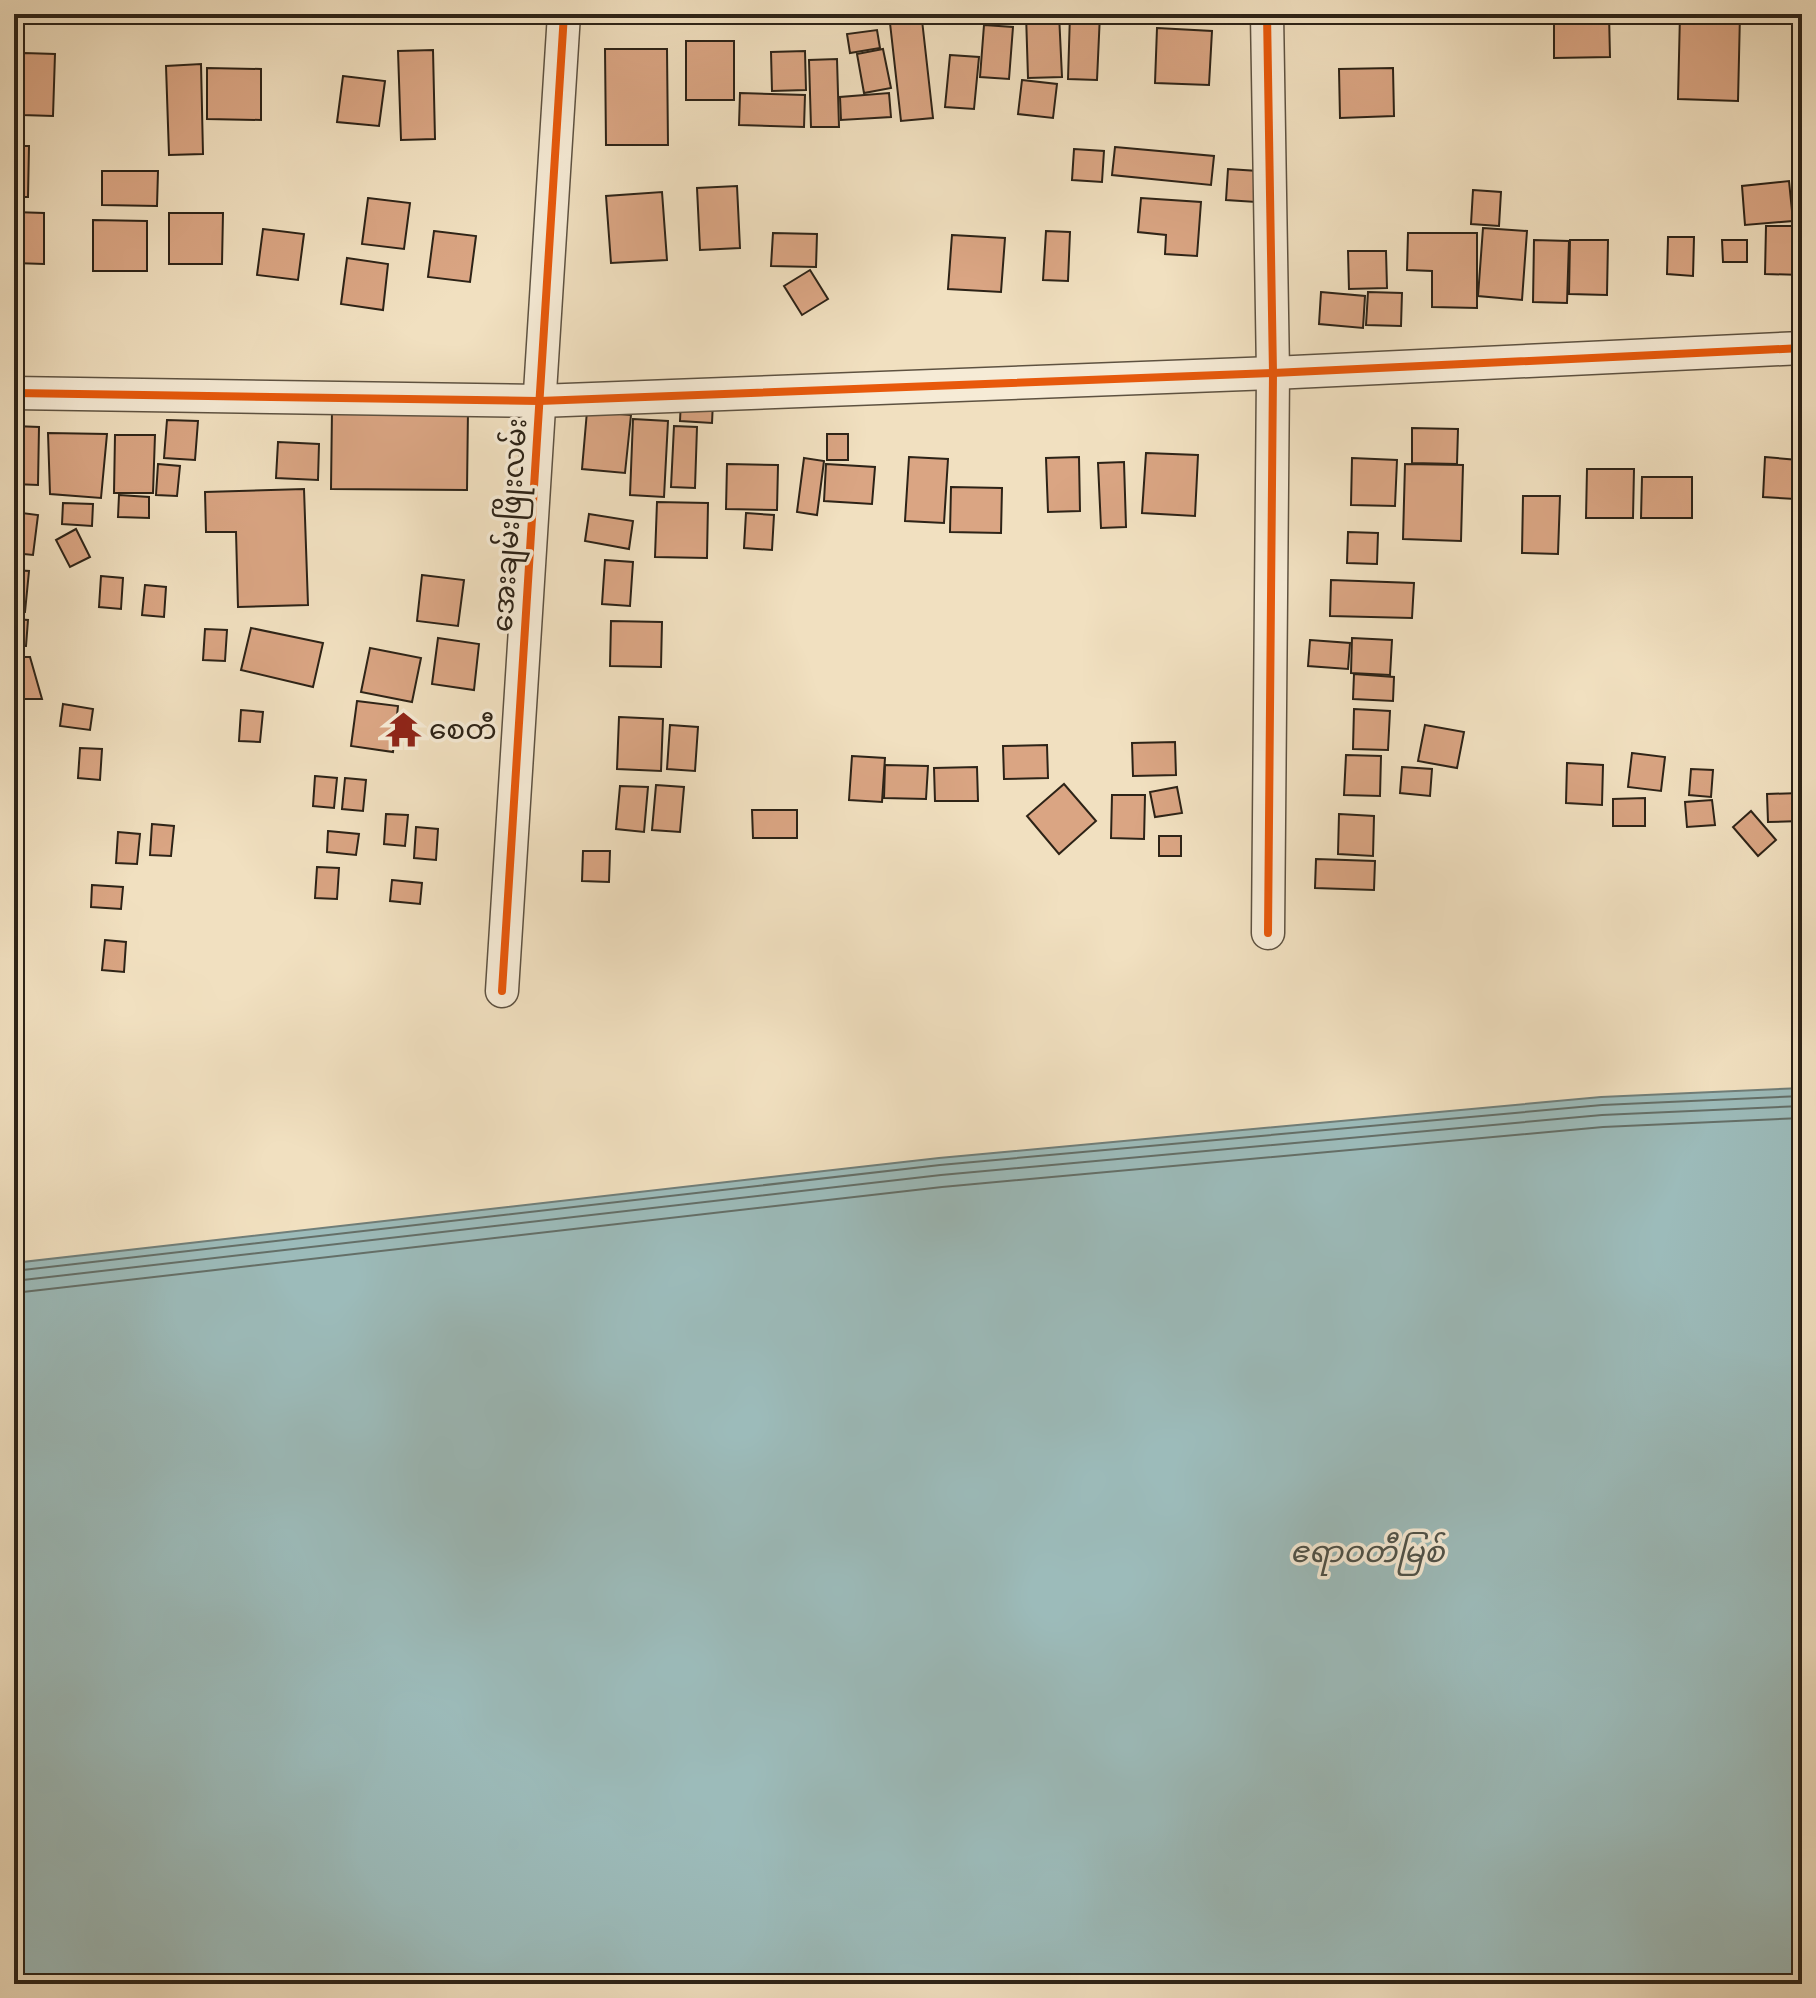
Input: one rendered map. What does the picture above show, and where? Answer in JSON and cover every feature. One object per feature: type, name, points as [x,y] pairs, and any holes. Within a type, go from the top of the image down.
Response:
[{"type":"street","name":"အေးချမ်းဖြိုးလမ်း","points":[[502,991],[564,14]]},
{"type":"street","points":[[1267,14],[1273,373],[1268,933]]},
{"type":"street","points":[[14,393],[539,401],[1273,373],[1802,348]]},
{"type":"water","name":"ဧရာဝတီမြစ်","points":[[1802,1088],[1802,1984],[14,1984],[14,1263],[939,1158],[1601,1097]]},
{"type":"building","points":[[1026,14],[1059,14],[1062,77],[1028,78]]},
{"type":"building","points":[[1070,14],[1100,14],[1097,80],[1068,79]]},
{"type":"building","points":[[1328,14],[1363,14],[1362,22],[1328,20]]},
{"type":"building","points":[[1554,14],[1609,14],[1610,57],[1554,58]]},
{"type":"building","points":[[1680,14],[1740,14],[1738,101],[1678,99]]},
{"type":"building","points":[[922,20],[933,118],[901,121],[890,23]]},
{"type":"building","points":[[984,25],[1013,27],[1009,79],[980,77]]},
{"type":"building","points":[[1157,28],[1212,31],[1209,85],[1155,83]]},
{"type":"building","points":[[877,30],[880,48],[850,53],[847,34]]},
{"type":"building","points":[[686,41],[734,41],[734,100],[686,100]]},
{"type":"building","points":[[14,45],[21,46],[17,76],[14,76]]},
{"type":"building","points":[[605,49],[667,49],[668,145],[606,145]]},
{"type":"building","points":[[883,49],[891,88],[864,93],[857,54]]},
{"type":"building","points":[[433,50],[435,139],[401,140],[398,51]]},
{"type":"building","points":[[805,51],[806,90],[772,91],[771,52]]},
{"type":"building","points":[[24,53],[55,54],[53,116],[22,115]]},
{"type":"building","points":[[950,55],[979,57],[974,109],[945,107]]},
{"type":"building","points":[[837,59],[839,127],[811,127],[809,60]]},
{"type":"building","points":[[201,64],[203,154],[169,155],[166,66]]},
{"type":"building","points":[[207,68],[261,69],[261,120],[207,119]]},
{"type":"building","points":[[1393,68],[1394,116],[1340,118],[1339,69]]},
{"type":"building","points":[[343,76],[385,81],[379,126],[337,122]]},
{"type":"building","points":[[1022,80],[1057,84],[1053,118],[1018,114]]},
{"type":"building","points":[[740,93],[805,95],[804,127],[739,125]]},
{"type":"building","points":[[889,93],[891,117],[841,120],[840,97]]},
{"type":"building","points":[[14,146],[29,146],[28,197],[14,197]]},
{"type":"building","points":[[1115,147],[1214,156],[1211,185],[1112,175]]},
{"type":"building","points":[[1074,149],[1104,151],[1102,182],[1072,180]]},
{"type":"building","points":[[1228,169],[1258,171],[1256,202],[1226,200]]},
{"type":"building","points":[[102,171],[158,171],[157,206],[102,205]]},
{"type":"building","points":[[1789,181],[1793,221],[1745,225],[1742,186]]},
{"type":"building","points":[[737,186],[740,248],[700,250],[697,188]]},
{"type":"building","points":[[1473,190],[1501,192],[1499,226],[1471,224]]},
{"type":"building","points":[[662,192],[667,260],[611,263],[606,196]]},
{"type":"building","points":[[368,198],[410,203],[404,249],[362,244]]},
{"type":"building","points":[[1141,198],[1201,202],[1197,256],[1165,254],[1166,235],[1138,232]]},
{"type":"building","points":[[14,212],[44,213],[44,264],[14,263]]},
{"type":"building","points":[[169,213],[223,213],[222,264],[169,264]]},
{"type":"building","points":[[93,220],[147,221],[147,271],[93,271]]},
{"type":"building","points":[[1766,226],[1802,226],[1802,275],[1765,274]]},
{"type":"building","points":[[1483,228],[1527,231],[1522,300],[1478,296]]},
{"type":"building","points":[[263,229],[304,234],[298,280],[257,275]]},
{"type":"building","points":[[434,231],[476,236],[470,282],[428,277]]},
{"type":"building","points":[[1046,231],[1070,232],[1068,281],[1043,280]]},
{"type":"building","points":[[773,233],[817,234],[816,267],[771,266]]},
{"type":"building","points":[[1408,233],[1477,233],[1477,308],[1432,307],[1432,271],[1407,270]]},
{"type":"building","points":[[952,235],[1005,238],[1001,292],[948,289]]},
{"type":"building","points":[[1668,237],[1694,237],[1693,276],[1667,274]]},
{"type":"building","points":[[1534,240],[1569,241],[1567,303],[1533,302]]},
{"type":"building","points":[[1570,240],[1608,240],[1607,295],[1569,294]]},
{"type":"building","points":[[1722,240],[1747,240],[1747,262],[1723,262]]},
{"type":"building","points":[[1348,251],[1386,251],[1387,288],[1349,289]]},
{"type":"building","points":[[347,258],[388,264],[383,310],[341,304]]},
{"type":"building","points":[[810,270],[828,299],[802,315],[784,286]]},
{"type":"building","points":[[1321,292],[1365,296],[1363,328],[1319,324]]},
{"type":"building","points":[[1368,292],[1402,293],[1401,326],[1366,325]]},
{"type":"building","points":[[681,399],[713,401],[712,423],[680,421]]},
{"type":"building","points":[[332,409],[468,410],[467,490],[331,489]]},
{"type":"building","points":[[587,411],[631,415],[625,473],[582,469]]},
{"type":"building","points":[[633,419],[668,421],[664,497],[630,495]]},
{"type":"building","points":[[167,420],[198,421],[195,460],[164,458]]},
{"type":"building","points":[[14,426],[39,427],[38,485],[14,484]]},
{"type":"building","points":[[674,426],[697,427],[695,488],[671,487]]},
{"type":"building","points":[[1412,428],[1458,429],[1457,464],[1412,463]]},
{"type":"building","points":[[48,433],[107,434],[101,498],[50,494]]},
{"type":"building","points":[[827,434],[848,434],[848,460],[827,460]]},
{"type":"building","points":[[115,435],[155,435],[153,493],[114,493]]},
{"type":"building","points":[[278,442],[319,444],[318,480],[276,478]]},
{"type":"building","points":[[1146,453],[1198,455],[1195,516],[1142,513]]},
{"type":"building","points":[[909,457],[948,459],[944,523],[905,521]]},
{"type":"building","points":[[1079,457],[1080,511],[1048,512],[1046,458]]},
{"type":"building","points":[[1765,457],[1798,460],[1795,499],[1763,497]]},
{"type":"building","points":[[804,458],[824,461],[817,515],[797,512]]},
{"type":"building","points":[[1352,458],[1397,460],[1395,506],[1351,505]]},
{"type":"building","points":[[1124,462],[1126,527],[1101,528],[1098,463]]},
{"type":"building","points":[[158,464],[180,466],[177,496],[156,495]]},
{"type":"building","points":[[727,464],[778,465],[777,510],[726,509]]},
{"type":"building","points":[[826,464],[875,467],[872,504],[824,501]]},
{"type":"building","points":[[1405,464],[1463,465],[1461,541],[1403,539]]},
{"type":"building","points":[[1587,469],[1634,469],[1633,518],[1586,518]]},
{"type":"building","points":[[1642,477],[1692,477],[1692,518],[1641,518]]},
{"type":"building","points":[[951,487],[1002,488],[1001,533],[950,532]]},
{"type":"building","points":[[304,489],[308,605],[238,607],[236,532],[206,532],[205,492]]},
{"type":"building","points":[[119,495],[149,497],[149,518],[118,517]]},
{"type":"building","points":[[1523,496],[1560,496],[1558,554],[1522,553]]},
{"type":"building","points":[[657,502],[708,503],[707,558],[655,557]]},
{"type":"building","points":[[63,503],[93,504],[92,526],[62,524]]},
{"type":"building","points":[[14,512],[38,515],[33,555],[14,553]]},
{"type":"building","points":[[746,513],[774,515],[772,550],[744,548]]},
{"type":"building","points":[[589,514],[633,521],[629,549],[585,541]]},
{"type":"building","points":[[76,529],[90,557],[70,567],[56,540]]},
{"type":"building","points":[[1348,532],[1378,533],[1377,564],[1347,563]]},
{"type":"building","points":[[1797,543],[1802,544],[1802,583],[1794,583]]},
{"type":"building","points":[[605,560],[633,562],[630,606],[602,604]]},
{"type":"building","points":[[14,570],[29,571],[25,612],[14,611]]},
{"type":"building","points":[[422,575],[464,580],[458,626],[417,621]]},
{"type":"building","points":[[101,576],[123,578],[121,609],[99,607]]},
{"type":"building","points":[[1331,580],[1414,583],[1412,618],[1330,616]]},
{"type":"building","points":[[145,585],[166,587],[164,617],[142,615]]},
{"type":"building","points":[[14,619],[28,620],[26,646],[14,646]]},
{"type":"building","points":[[611,621],[662,622],[661,667],[610,666]]},
{"type":"building","points":[[251,628],[323,643],[313,687],[241,670]]},
{"type":"building","points":[[205,629],[227,630],[225,661],[203,660]]},
{"type":"building","points":[[438,638],[479,644],[474,690],[432,684]]},
{"type":"building","points":[[1352,638],[1392,640],[1390,675],[1351,673]]},
{"type":"building","points":[[1310,640],[1350,643],[1348,669],[1308,666]]},
{"type":"building","points":[[370,648],[421,658],[412,702],[361,692]]},
{"type":"building","points":[[14,657],[30,657],[42,699],[14,699]]},
{"type":"building","points":[[1354,674],[1394,677],[1393,701],[1353,699]]},
{"type":"building","points":[[357,701],[398,706],[393,752],[351,746]]},
{"type":"building","points":[[14,704],[24,704],[23,762],[14,762]]},
{"type":"building","points":[[63,704],[93,709],[90,730],[60,726]]},
{"type":"building","points":[[1354,709],[1390,711],[1388,750],[1353,749]]},
{"type":"building","points":[[241,710],[263,712],[260,742],[239,741]]},
{"type":"building","points":[[619,717],[663,719],[661,771],[617,769]]},
{"type":"building","points":[[670,725],[698,727],[695,771],[667,769]]},
{"type":"building","points":[[1425,725],[1464,732],[1457,768],[1418,761]]},
{"type":"building","points":[[1175,742],[1176,775],[1133,776],[1132,743]]},
{"type":"building","points":[[1047,745],[1048,778],[1004,779],[1003,746]]},
{"type":"building","points":[[80,748],[102,749],[100,780],[78,778]]},
{"type":"building","points":[[1632,753],[1665,757],[1661,791],[1628,787]]},
{"type":"building","points":[[1346,755],[1381,756],[1380,796],[1344,795]]},
{"type":"building","points":[[852,756],[885,758],[882,802],[849,800]]},
{"type":"building","points":[[1567,763],[1603,765],[1602,805],[1566,803]]},
{"type":"building","points":[[885,765],[928,766],[926,799],[884,798]]},
{"type":"building","points":[[977,767],[978,801],[935,801],[934,768]]},
{"type":"building","points":[[1402,767],[1432,769],[1430,796],[1400,793]]},
{"type":"building","points":[[1691,769],[1713,770],[1711,797],[1689,795]]},
{"type":"building","points":[[315,776],[337,778],[334,808],[313,806]]},
{"type":"building","points":[[345,778],[366,780],[363,811],[342,809]]},
{"type":"building","points":[[1064,784],[1096,821],[1059,854],[1027,816]]},
{"type":"building","points":[[656,785],[684,787],[680,832],[652,830]]},
{"type":"building","points":[[620,786],[648,787],[644,832],[616,829]]},
{"type":"building","points":[[1177,787],[1182,813],[1155,817],[1150,792]]},
{"type":"building","points":[[1800,793],[1801,821],[1768,822],[1767,794]]},
{"type":"building","points":[[1112,795],[1145,795],[1144,839],[1111,838]]},
{"type":"building","points":[[1645,798],[1645,826],[1613,826],[1613,799]]},
{"type":"building","points":[[1712,800],[1715,825],[1687,827],[1685,802]]},
{"type":"building","points":[[752,810],[797,810],[797,838],[753,838]]},
{"type":"building","points":[[1751,811],[1776,840],[1758,856],[1733,827]]},
{"type":"building","points":[[386,814],[408,815],[405,846],[384,844]]},
{"type":"building","points":[[1339,814],[1374,816],[1373,856],[1338,854]]},
{"type":"building","points":[[152,824],[174,826],[171,856],[150,855]]},
{"type":"building","points":[[416,827],[438,829],[436,860],[414,858]]},
{"type":"building","points":[[328,831],[359,834],[356,855],[327,852]]},
{"type":"building","points":[[118,832],[140,834],[137,864],[116,863]]},
{"type":"building","points":[[1159,836],[1181,836],[1181,856],[1159,856]]},
{"type":"building","points":[[583,851],[610,851],[609,882],[582,881]]},
{"type":"building","points":[[1316,859],[1375,861],[1374,890],[1315,888]]},
{"type":"building","points":[[317,867],[339,868],[337,899],[315,898]]},
{"type":"building","points":[[392,880],[422,883],[420,904],[390,901]]},
{"type":"building","points":[[92,885],[123,887],[121,909],[91,907]]},
{"type":"building","points":[[105,940],[126,942],[124,972],[102,970]]},
{"type":"cycle path","points":[[502,991],[564,14]]},
{"type":"cycle path","points":[[1267,14],[1273,373],[1268,933]]},
{"type":"cycle path","points":[[14,393],[539,401],[1273,373],[1802,348]]},
{"type":"place","name":"စေတီ","points":[[403,729]]}]
